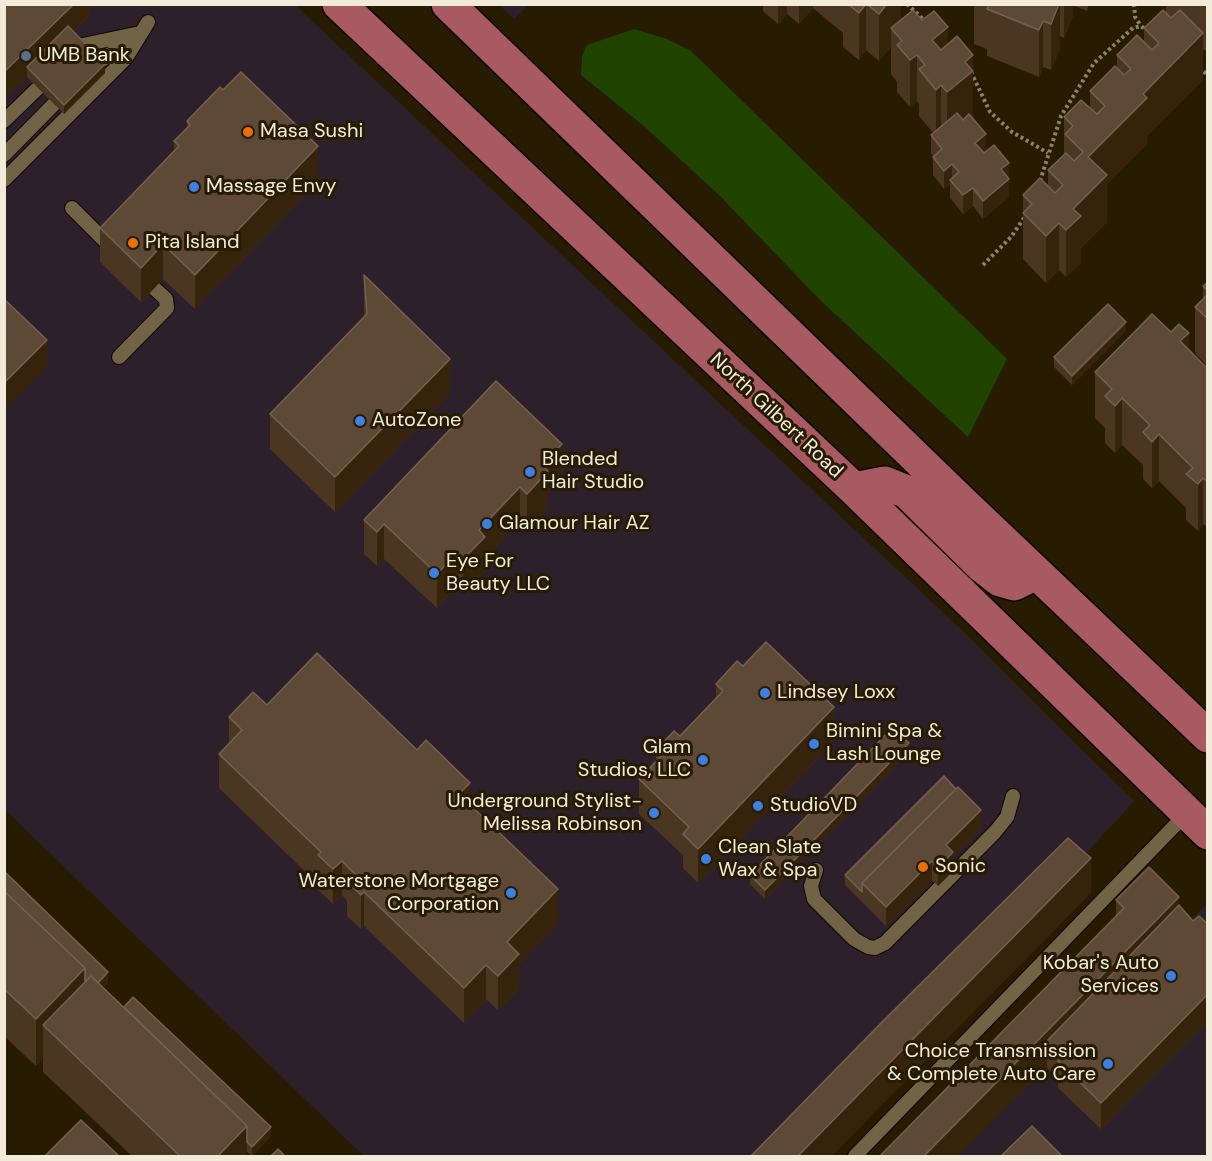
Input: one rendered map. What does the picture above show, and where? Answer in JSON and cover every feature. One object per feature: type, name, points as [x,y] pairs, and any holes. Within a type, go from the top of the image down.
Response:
[{"type":"main road","name":"North Gilbert Road","points":[[339,4],[854,489],[1197,823]]},
{"type":"main road","points":[[448,4],[1036,573],[1208,736]]},
{"type":"main road","points":[[854,489],[885,483],[907,492],[982,567],[1000,580],[1014,584],[1036,573]]},
{"type":"lane","points":[[78,46],[144,27]]},
{"type":"lane","points":[[96,64],[144,27]]},
{"type":"lane","points":[[4,180],[126,58],[144,27]]},
{"type":"lane","points":[[4,121],[38,88]]},
{"type":"lane","points":[[4,155],[54,104]]},
{"type":"lane","points":[[72,208],[114,249]]},
{"type":"lane","points":[[119,357],[166,308],[166,299],[154,288]]},
{"type":"lane","points":[[816,870],[811,886],[814,899],[854,939],[868,947],[875,948],[885,943],[995,832],[1006,817],[1013,796]]},
{"type":"lane","points":[[855,1156],[1197,823]]},
{"type":"path","points":[[907,4],[932,28]]},
{"type":"path","points":[[1134,4],[1135,17],[1148,32]]},
{"type":"path","points":[[1037,189],[1061,116],[1094,63],[1125,34],[1141,26]]},
{"type":"path","points":[[1193,63],[1208,75]]},
{"type":"path","points":[[969,68],[990,112],[1012,132],[1048,153]]},
{"type":"path","points":[[983,265],[1011,237],[1029,210]]},
{"type":"shaded area","points":[[4,5],[295,5],[966,634],[1134,801],[1068,873],[785,1156],[364,1156],[5,810]]},
{"type":"shaded area","points":[[499,5],[529,5],[514,19]]},
{"type":"shaded area","points":[[1207,904],[1207,1156],[959,1156],[1179,931]]},
{"type":"green space","points":[[634,29],[667,39],[691,51],[1007,359],[968,437],[821,301],[719,195],[645,127],[581,75],[582,56],[587,45]]},
{"type":"building","points":[[4,4],[74,4],[4,72]]},
{"type":"building","points":[[848,4],[866,4],[859,13]]},
{"type":"building","points":[[867,4],[887,4],[879,14]]},
{"type":"building","points":[[989,4],[1059,4],[1051,24],[1043,21],[1039,30],[987,9]]},
{"type":"building","points":[[913,10],[922,20],[934,11],[948,27],[932,40],[941,50],[957,36],[973,55],[965,62],[973,71],[947,92],[941,85],[936,90],[919,69],[925,65],[917,55],[910,60],[897,45],[902,41],[891,28]]},
{"type":"building","points":[[1163,10],[1171,18],[1180,10],[1203,33],[1143,94],[1147,98],[1088,157],[1107,175],[1073,209],[1081,216],[1066,230],[1059,223],[1046,236],[1023,213],[1032,204],[1023,195],[1040,178],[1055,193],[1063,185],[1048,170],[1066,153],[1074,161],[1083,152],[1065,134],[1073,126],[1064,117],[1081,100],[1097,114],[1105,106],[1090,91],[1115,66],[1124,75],[1131,69],[1117,55],[1137,35],[1152,50],[1159,43],[1144,28]]},
{"type":"building","points":[[68,26],[105,64],[64,105],[27,67]]},
{"type":"building","points":[[241,72],[318,146],[195,275],[163,244],[141,268],[100,228],[179,146],[174,141],[190,125],[187,121],[220,87],[223,90]]},
{"type":"building","points":[[957,113],[963,120],[969,114],[986,134],[975,143],[984,153],[994,145],[1009,163],[1001,169],[1009,179],[983,201],[973,188],[963,195],[950,180],[959,172],[952,164],[944,171],[933,157],[942,149],[931,135]]},
{"type":"building","name":"AutoZone","points":[[364,275],[450,359],[335,477],[270,414],[367,314]]},
{"type":"building","points":[[1208,294],[1208,319],[1195,307]]},
{"type":"building","points":[[4,299],[47,340],[4,383]]},
{"type":"building","points":[[1108,304],[1126,322],[1072,376],[1054,357]]},
{"type":"building","points":[[1152,314],[1171,332],[1179,324],[1189,333],[1180,341],[1206,367],[1208,366],[1208,482],[1203,478],[1198,484],[1186,474],[1193,468],[1159,434],[1152,442],[1143,432],[1150,425],[1122,398],[1115,406],[1105,396],[1112,389],[1095,372]]},
{"type":"building","points":[[496,381],[562,444],[542,465],[548,471],[527,494],[520,487],[479,530],[485,537],[463,559],[457,553],[437,574],[384,524],[377,532],[364,520]]},
{"type":"building","points":[[766,642],[834,707],[698,849],[683,834],[689,827],[639,779],[662,755],[656,750],[674,731],[680,736],[723,691],[716,684],[737,661],[743,666]]},
{"type":"building","points":[[317,653],[417,750],[426,740],[470,783],[459,794],[558,889],[507,942],[519,954],[498,976],[486,965],[464,988],[364,892],[361,895],[347,882],[355,874],[342,861],[333,869],[318,855],[321,852],[219,754],[242,730],[229,717],[253,692],[267,705]]},
{"type":"building","points":[[893,727],[909,743],[765,890],[750,875]]},
{"type":"building","points":[[944,776],[956,789],[862,883],[862,892],[845,875]]},
{"type":"building","points":[[958,787],[981,810],[946,845],[953,852],[938,868],[932,861],[886,907],[862,883]]},
{"type":"building","points":[[1068,838],[1091,858],[798,1156],[751,1156],[883,1021]]},
{"type":"building","points":[[1149,867],[1179,897],[924,1156],[880,1156],[1124,908],[1116,900]]},
{"type":"building","points":[[4,871],[108,972],[98,983],[91,976],[85,982],[85,968],[4,891]]},
{"type":"building","points":[[4,891],[85,968],[36,1019],[4,989]]},
{"type":"building","points":[[1179,905],[1193,921],[1199,916],[1208,924],[1208,994],[1101,1103],[1058,1061],[1063,1056],[1047,1041]]},
{"type":"building","points":[[91,976],[247,1126],[218,1156],[180,1156],[43,1025]]},
{"type":"building","points":[[133,997],[271,1127],[252,1147],[247,1142],[247,1126],[124,1007]]},
{"type":"building","points":[[81,1120],[119,1156],[45,1156]]},
{"type":"building","points":[[1032,1126],[1062,1156],[1001,1156]]},
{"type":"building","points":[[278,1149],[285,1156],[271,1156]]},
{"type":"place","name":"UMB Bank","points":[[26,56]]},
{"type":"place","name":"Masa Sushi","points":[[248,132]]},
{"type":"place","name":"Massage Envy","points":[[194,187]]},
{"type":"place","name":"Pita Island","points":[[133,243]]},
{"type":"place","name":"AutoZone","points":[[360,421]]},
{"type":"place","name":"Blended Hair Studio","points":[[530,472]]},
{"type":"place","name":"Glamour Hair AZ","points":[[487,524]]},
{"type":"place","name":"Eye For Beauty LLC","points":[[434,573]]},
{"type":"place","name":"Lindsey Loxx","points":[[765,693]]},
{"type":"place","name":"Bimini Spa & Lash Lounge","points":[[814,744]]},
{"type":"place","name":"Glam Studios, LLC","points":[[703,760]]},
{"type":"place","name":"StudioVD","points":[[758,806]]},
{"type":"place","name":"Underground Stylist- Melissa Robinson","points":[[654,813]]},
{"type":"place","name":"Clean Slate Wax & Spa","points":[[706,859]]},
{"type":"place","name":"Sonic","points":[[923,867]]},
{"type":"place","name":"Waterstone Mortgage Corporation","points":[[511,893]]},
{"type":"place","name":"Kobar's Auto Services","points":[[1171,976]]},
{"type":"place","name":"Choice Transmission & Complete Auto Care","points":[[1108,1064]]}]
